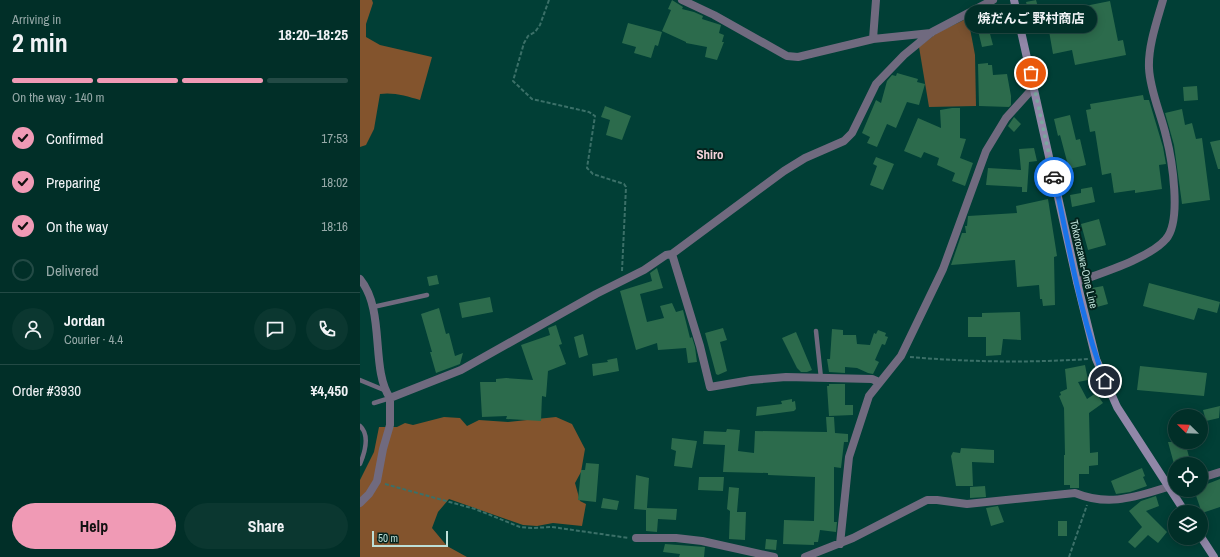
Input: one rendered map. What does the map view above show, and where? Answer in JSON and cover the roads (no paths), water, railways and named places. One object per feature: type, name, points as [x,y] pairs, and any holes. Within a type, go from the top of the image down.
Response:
[{"type":"main road","name":"Tokorozawa-Ome Line","points":[[1014,0],[1077,282],[1096,358],[1117,407],[1168,482]]},
{"type":"main road","points":[[1207,545],[1214,557]]},
{"type":"street","points":[[682,0],[714,15],[787,56],[798,57],[873,39],[932,32]]},
{"type":"street","points":[[873,39],[876,0]]},
{"type":"street","points":[[390,398],[461,370],[540,325],[644,270],[666,255],[672,254],[789,168],[805,158],[844,141],[852,133],[876,84],[904,55],[932,32],[993,0]]},
{"type":"street","points":[[1077,282],[1149,253],[1166,240],[1171,232],[1176,209],[1172,179],[1166,137],[1149,67],[1154,32],[1163,0]]},
{"type":"street","points":[[840,544],[849,457],[869,396],[901,356],[943,269],[986,151],[1006,118],[1034,87]]},
{"type":"street","points":[[672,254],[710,387],[765,378],[786,377],[872,379],[879,382]]},
{"type":"street","points":[[360,279],[365,285],[373,307],[384,390],[390,398],[390,425],[383,449],[377,481],[369,494],[360,503]]},
{"type":"street","points":[[1208,476],[1220,472]]},
{"type":"street","points":[[805,557],[840,544],[927,500],[967,504],[1075,493],[1089,499],[1113,501],[1168,487]]},
{"type":"street","points":[[636,538],[676,538],[702,541],[774,557]]},
{"type":"lane","points":[[373,307],[427,295]]},
{"type":"lane","points":[[816,331],[820,378]]},
{"type":"lane","points":[[360,380],[384,390]]},
{"type":"lane","points":[[374,403],[390,398]]},
{"type":"lane","points":[[360,426],[365,431],[366,444],[360,464]]},
{"type":"place","name":"焼だんご 野村商店","points":[[1031,73]]},
{"type":"district","name":"Shiro","points":[[710,154]]}]
